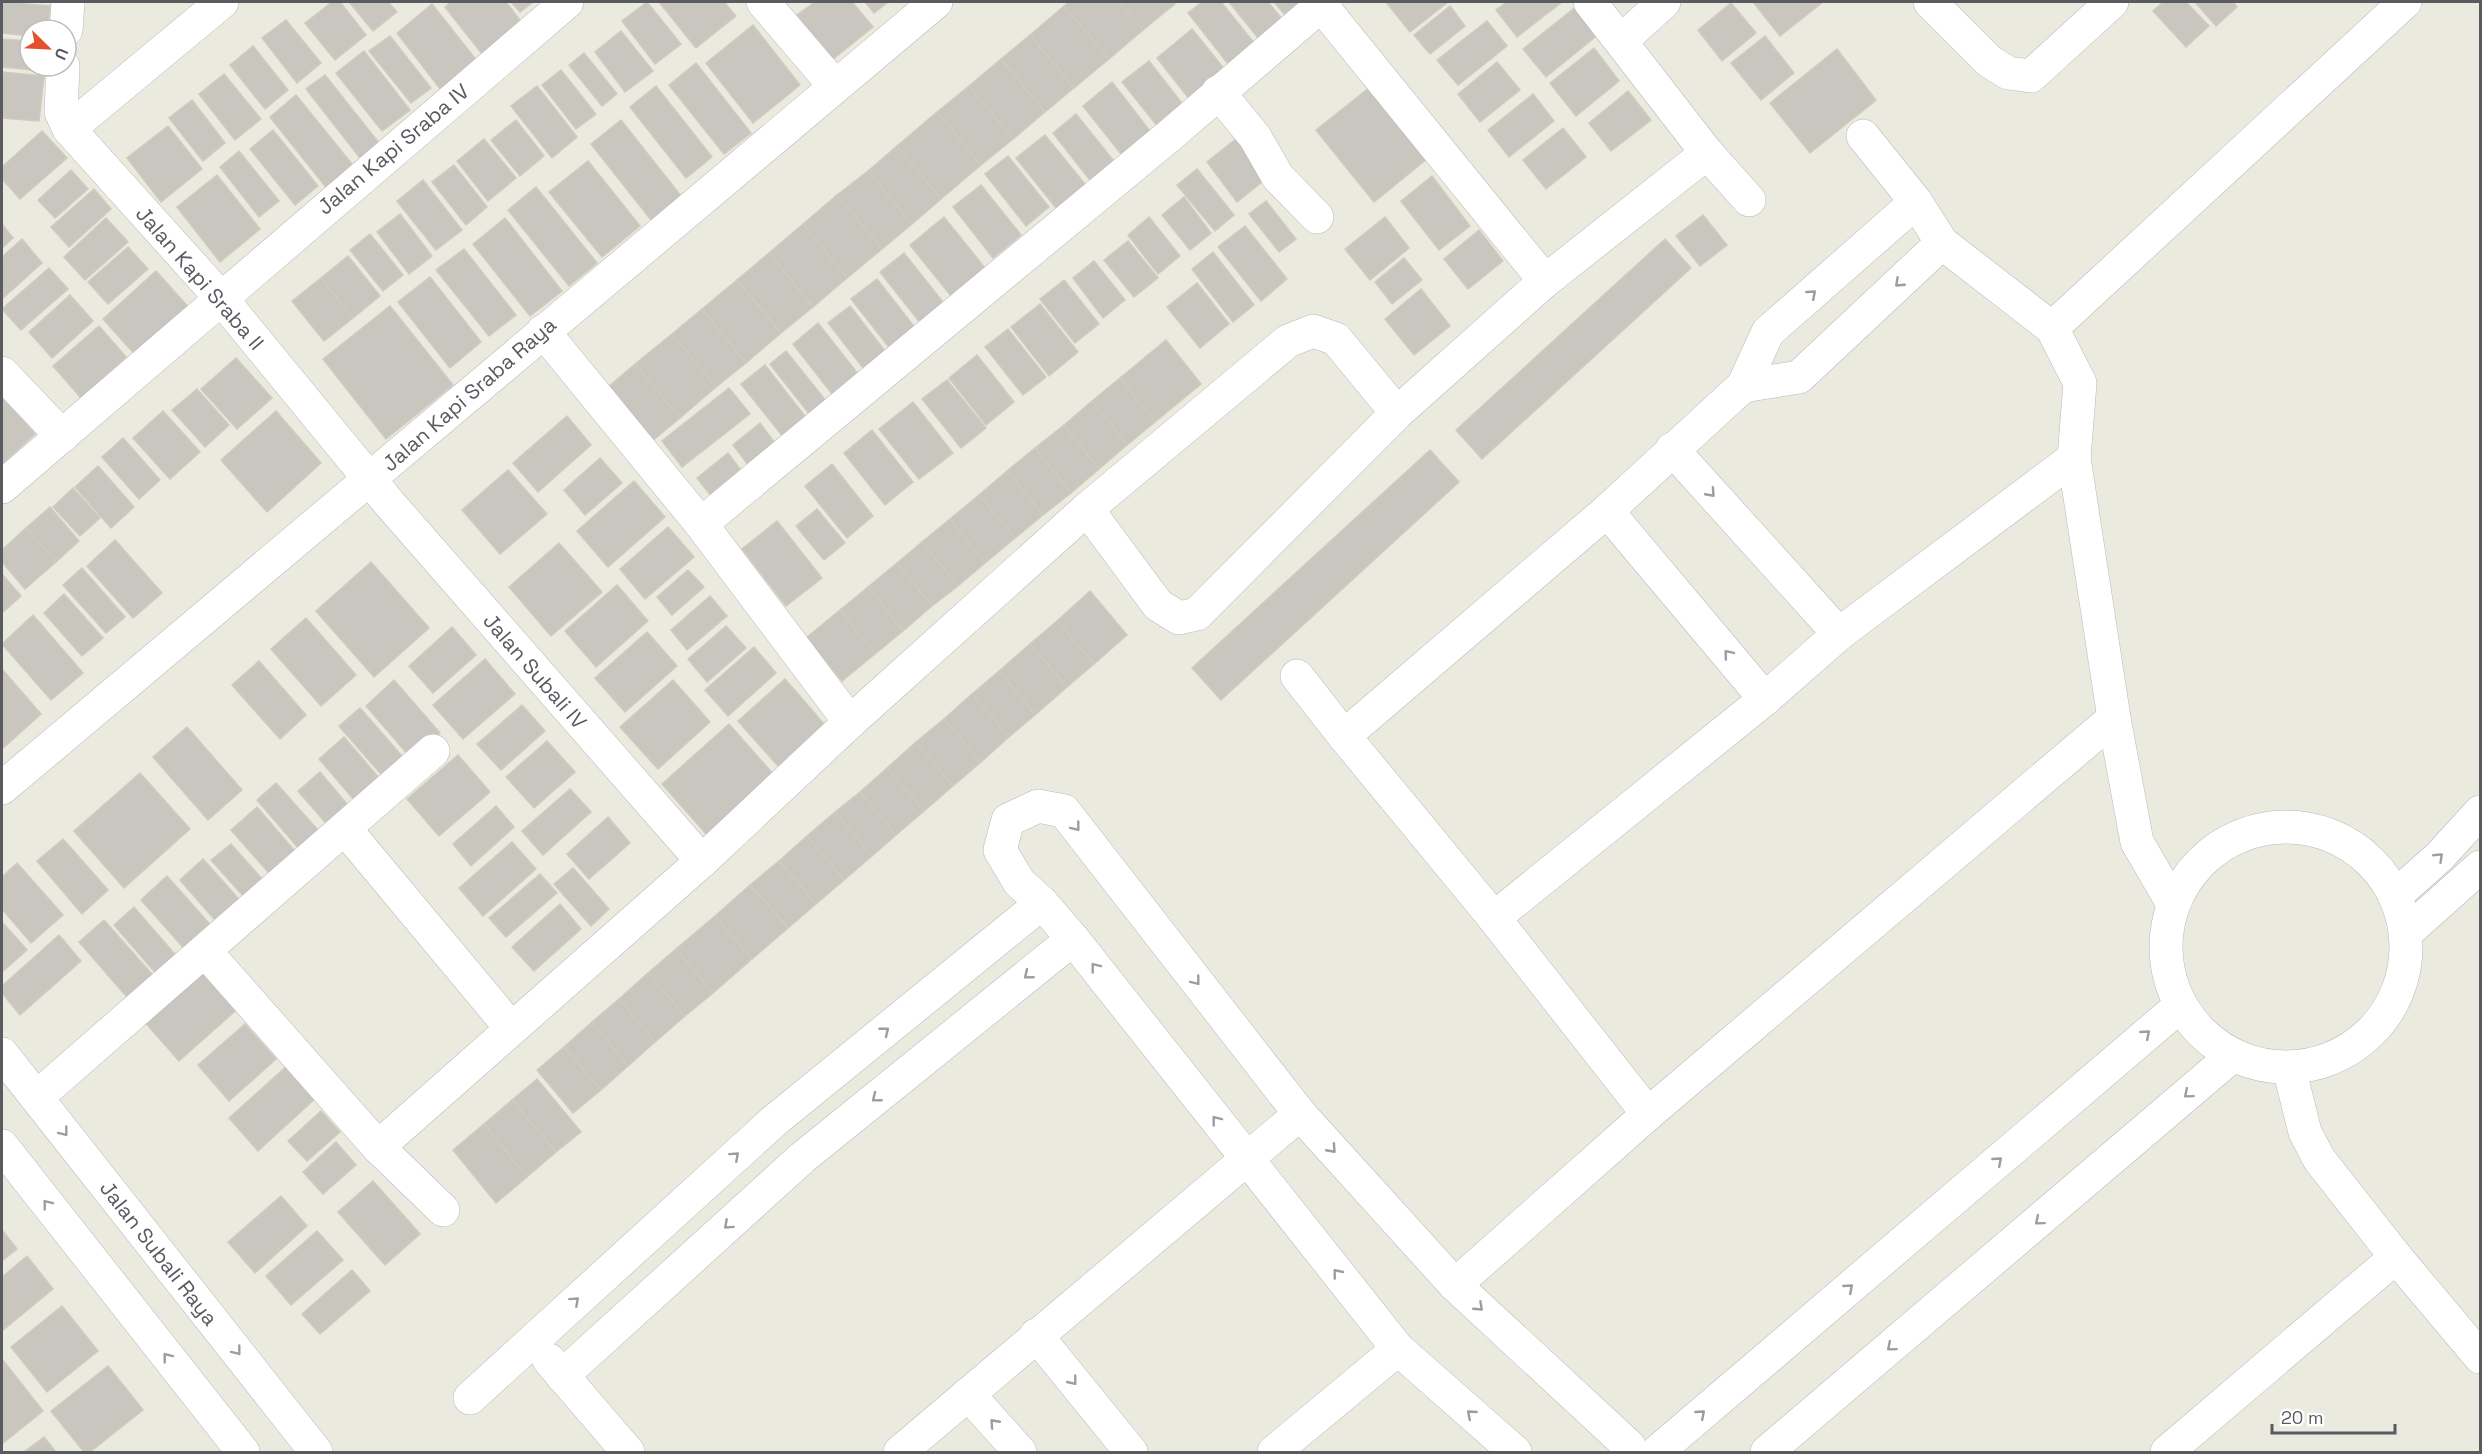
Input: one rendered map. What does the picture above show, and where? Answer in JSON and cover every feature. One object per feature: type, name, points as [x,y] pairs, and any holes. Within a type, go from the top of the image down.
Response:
[{"type":"street","points":[[67,18],[69,2]]},
{"type":"street","points":[[69,129],[222,2]]},
{"type":"street","name":"Jalan Kapi Sraba IV","points":[[2,487],[220,297],[567,2]]},
{"type":"street","points":[[763,2],[834,86]]},
{"type":"street","name":"Jalan Kapi Sraba Raya","points":[[2,788],[936,2]]},
{"type":"street","points":[[1590,2],[1707,153],[1749,200]]},
{"type":"street","points":[[1621,41],[1664,2]]},
{"type":"street","points":[[1943,6],[1989,61],[2008,73],[2031,76],[2112,2]]},
{"type":"street","points":[[2052,328],[2405,2]]},
{"type":"street","points":[[700,524],[1169,136],[1323,3],[1545,281]]},
{"type":"street","name":"Jalan Kapi Sraba II","points":[[62,78],[61,112],[69,129],[220,297],[369,480]]},
{"type":"street","points":[[1218,92],[1255,137],[1278,177],[1317,216]]},
{"type":"street","points":[[1863,136],[1916,202],[1942,243],[2052,328],[2079,383],[2074,458],[2114,718],[2137,842],[2173,904]]},
{"type":"street","points":[[1087,509],[1158,605],[1179,618],[1197,614],[1397,413],[1545,281],[1707,153]]},
{"type":"street","points":[[1344,736],[1607,511],[1743,386],[1768,332],[1916,202]]},
{"type":"street","points":[[1743,386],[1799,377],[1942,243]]},
{"type":"street","points":[[543,331],[700,524],[850,722]]},
{"type":"street","points":[[378,1147],[702,861],[850,722],[1087,509],[1288,341],[1313,331],[1336,339],[1397,413]]},
{"type":"street","points":[[2,373],[62,436]]},
{"type":"street","points":[[1672,449],[1839,634]]},
{"type":"street","points":[[1494,918],[1765,699],[1839,634],[2074,458]]},
{"type":"street","name":"Jalan Subali IV","points":[[369,480],[702,861]]},
{"type":"street","points":[[1607,511],[1765,699]]},
{"type":"street","points":[[1297,676],[1494,918],[1648,1114]]},
{"type":"street","points":[[1455,1285],[1648,1114],[2114,718]]},
{"type":"street","points":[[37,1097],[346,830],[433,751]]},
{"type":"street","points":[[1515,1452],[1398,1349],[1073,939],[1042,903],[1019,882],[1000,850],[1008,820],[1038,806],[1064,811],[1300,1114],[1455,1285],[1646,1450]]},
{"type":"street","points":[[2395,896],[2439,857],[2481,812]]},
{"type":"street","points":[[2298,826],[2337,837],[2370,859],[2395,896],[2406,933],[2404,974],[2389,1011],[2362,1041],[2328,1060],[2289,1068],[2260,1066],[2232,1056],[2202,1035],[2180,1006],[2168,973],[2165,938],[2173,904],[2191,873],[2220,845],[2257,829],[2298,826]]},
{"type":"street","points":[[346,830],[511,1028]]},
{"type":"street","points":[[2406,933],[2481,867]]},
{"type":"street","points":[[470,1398],[774,1121],[1042,903]]},
{"type":"street","points":[[562,1376],[802,1158],[1073,939]]},
{"type":"street","points":[[205,951],[378,1147],[443,1210]]},
{"type":"street","points":[[1597,1452],[1607,1448],[1646,1450],[2180,1006]]},
{"type":"street","name":"Jalan Subali Raya","points":[[2,1054],[316,1452]]},
{"type":"street","points":[[1767,1452],[2232,1056]]},
{"type":"street","points":[[2289,1068],[2305,1132],[2319,1159],[2396,1257],[2481,1357]]},
{"type":"street","points":[[900,1452],[1245,1158],[1300,1114]]},
{"type":"street","points":[[774,1121],[802,1158]]},
{"type":"street","points":[[2,1146],[243,1452]]},
{"type":"street","points":[[2167,1452],[2396,1257]]},
{"type":"street","points":[[1036,1335],[1131,1452]]},
{"type":"street","points":[[532,1341],[628,1452]]},
{"type":"street","points":[[1274,1452],[1398,1349]]},
{"type":"street","points":[[968,1394],[1020,1452]]},
{"type":"building","points":[[2,2],[50,6],[49,18],[18,18],[18,35],[2,33]]},
{"type":"building","points":[[332,2],[340,2],[366,35],[335,60],[305,23]]},
{"type":"building","points":[[349,2],[388,2],[397,12],[373,31]]},
{"type":"building","points":[[451,2],[506,2],[526,28],[486,59],[445,7]]},
{"type":"building","points":[[511,2],[533,2],[520,12]]},
{"type":"building","points":[[647,2],[681,44],[655,64],[622,21]]},
{"type":"building","points":[[659,2],[724,2],[736,16],[696,48]]},
{"type":"building","points":[[815,2],[852,2],[873,27],[832,60],[797,15]]},
{"type":"building","points":[[865,2],[888,2],[874,13]]},
{"type":"building","points":[[1069,2],[1119,2],[1143,30],[1109,59],[1064,6]]},
{"type":"building","points":[[1119,2],[1173,2],[1175,4],[1143,30]]},
{"type":"building","points":[[1202,2],[1221,2],[1255,44],[1229,65],[1188,13]]},
{"type":"building","points":[[1229,2],[1268,2],[1287,25],[1263,44]]},
{"type":"building","points":[[1274,2],[1304,2],[1286,16]]},
{"type":"building","points":[[1386,2],[1448,2],[1410,32]]},
{"type":"building","points":[[1507,2],[1562,2],[1517,37],[1496,10]]},
{"type":"building","points":[[1753,2],[1823,2],[1780,36]]},
{"type":"building","points":[[2163,2],[2186,2],[2209,26],[2186,47],[2153,11]]},
{"type":"building","points":[[2195,2],[2233,2],[2237,7],[2216,26]]},
{"type":"building","points":[[1731,3],[1756,33],[1722,61],[1698,30]]},
{"type":"building","points":[[432,4],[477,61],[441,90],[397,33]]},
{"type":"building","points":[[1064,6],[1109,59],[1074,88],[1030,35]]},
{"type":"building","points":[[1450,6],[1465,26],[1430,54],[1414,35]]},
{"type":"building","points":[[1577,6],[1599,34],[1546,77],[1523,49]]},
{"type":"building","points":[[286,20],[321,63],[297,83],[262,38]]},
{"type":"building","points":[[1487,21],[1507,46],[1458,85],[1437,60]]},
{"type":"building","points":[[753,25],[800,85],[753,123],[706,63]]},
{"type":"building","points":[[1192,29],[1230,76],[1194,105],[1157,58]]},
{"type":"building","points":[[621,31],[653,71],[625,92],[595,52]]},
{"type":"building","points":[[1030,35],[1074,88],[1045,112],[1001,59]]},
{"type":"building","points":[[390,36],[431,88],[411,103],[369,51]]},
{"type":"building","points":[[1765,36],[1794,73],[1761,100],[1731,63]]},
{"type":"building","points":[[2,39],[18,40],[18,69],[2,67]]},
{"type":"building","points":[[253,46],[288,90],[265,109],[230,65]]},
{"type":"building","points":[[1594,48],[1619,81],[1576,116],[1550,83]]},
{"type":"building","points":[[1837,49],[1876,100],[1810,153],[1770,103]]},
{"type":"building","points":[[364,51],[410,110],[382,131],[336,73]]},
{"type":"building","points":[[584,53],[617,94],[602,106],[569,65]]},
{"type":"building","points":[[1001,59],[1045,112],[1013,139],[969,86]]},
{"type":"building","points":[[1149,61],[1188,111],[1162,132],[1122,82]]},
{"type":"building","points":[[1497,62],[1520,90],[1480,122],[1458,94]]},
{"type":"building","points":[[696,63],[751,133],[724,154],[669,85]]},
{"type":"building","points":[[561,70],[596,114],[576,129],[542,85]]},
{"type":"building","points":[[2,72],[18,74],[18,78],[44,78],[39,121],[2,118]]},
{"type":"building","points":[[224,74],[261,119],[235,140],[199,94]]},
{"type":"building","points":[[325,75],[379,143],[360,158],[306,89]]},
{"type":"building","points":[[1112,82],[1154,136],[1125,159],[1083,106]]},
{"type":"building","points":[[537,86],[577,137],[552,158],[511,106]]},
{"type":"building","points":[[656,86],[712,157],[686,178],[630,107]]},
{"type":"building","points":[[969,86],[1013,139],[981,165],[937,112]]},
{"type":"building","points":[[1370,87],[1427,159],[1374,202],[1316,130]]},
{"type":"building","points":[[1628,91],[1651,120],[1611,151],[1589,123]]},
{"type":"building","points":[[1533,94],[1554,121],[1509,157],[1488,130]]},
{"type":"building","points":[[296,95],[356,169],[329,191],[270,117]]},
{"type":"building","points":[[192,100],[225,143],[203,161],[169,118]]},
{"type":"building","points":[[937,112],[981,165],[941,199],[897,146]]},
{"type":"building","points":[[1076,114],[1121,170],[1097,189],[1053,133]]},
{"type":"building","points":[[516,120],[544,156],[520,176],[491,140]]},
{"type":"building","points":[[621,120],[685,201],[655,225],[591,144]]},
{"type":"building","points":[[168,126],[202,169],[161,202],[127,158]]},
{"type":"building","points":[[1563,128],[1586,157],[1546,189],[1523,160]]},
{"type":"building","points":[[273,130],[318,186],[295,205],[250,149]]},
{"type":"building","points":[[42,131],[67,158],[20,199],[2,179],[2,167]]},
{"type":"building","points":[[1045,135],[1093,194],[1064,218],[1016,158]]},
{"type":"building","points":[[484,139],[516,178],[488,201],[457,161]]},
{"type":"building","points":[[1236,139],[1267,178],[1237,202],[1207,162]]},
{"type":"building","points":[[897,146],[941,199],[912,224],[868,171]]},
{"type":"building","points":[[239,151],[279,201],[259,217],[220,167]]},
{"type":"building","points":[[1008,156],[1049,207],[1026,226],[985,174]]},
{"type":"building","points":[[588,161],[640,226],[602,257],[549,192]]},
{"type":"building","points":[[454,165],[487,207],[466,225],[432,182]]},
{"type":"building","points":[[1197,169],[1234,215],[1215,231],[1177,185]]},
{"type":"building","points":[[71,170],[88,189],[55,218],[38,200]]},
{"type":"building","points":[[868,171],[912,224],[882,249],[837,195]]},
{"type":"building","points":[[217,175],[260,229],[220,262],[177,207]]},
{"type":"building","points":[[1432,176],[1470,226],[1439,250],[1401,201]]},
{"type":"building","points":[[423,180],[462,230],[436,250],[397,201]]},
{"type":"building","points":[[981,185],[1021,235],[993,258],[953,207]]},
{"type":"building","points":[[536,187],[597,263],[569,286],[508,210]]},
{"type":"building","points":[[94,189],[111,209],[69,247],[51,227]]},
{"type":"building","points":[[837,195],[882,249],[847,278],[803,224]]},
{"type":"building","points":[[1184,197],[1211,233],[1190,250],[1162,215]]},
{"type":"building","points":[[1266,201],[1296,239],[1279,252],[1249,214]]},
{"type":"building","points":[[400,214],[432,256],[409,274],[377,232]]},
{"type":"building","points":[[1703,215],[1727,245],[1700,266],[1676,236]]},
{"type":"building","points":[[944,217],[994,279],[959,306],[910,245]]},
{"type":"building","points":[[1149,217],[1180,256],[1158,274],[1128,235]]},
{"type":"building","points":[[1385,217],[1409,248],[1370,280],[1345,249]]},
{"type":"building","points":[[106,218],[128,242],[85,280],[64,257]]},
{"type":"building","points":[[505,218],[562,291],[530,316],[473,244]]},
{"type":"building","points":[[2,224],[13,238],[2,248]]},
{"type":"building","points":[[803,224],[847,278],[813,307],[769,253]]},
{"type":"building","points":[[1245,226],[1287,279],[1261,301],[1218,247]]},
{"type":"building","points":[[1479,230],[1503,261],[1468,289],[1444,259]]},
{"type":"building","points":[[370,234],[403,275],[383,291],[350,250]]},
{"type":"building","points":[[22,239],[42,263],[2,299],[2,257]]},
{"type":"building","points":[[1665,239],[1691,268],[1482,459],[1456,430]]},
{"type":"building","points":[[1128,241],[1158,278],[1134,297],[1104,260]]},
{"type":"building","points":[[128,247],[148,269],[108,304],[88,282]]},
{"type":"building","points":[[464,249],[516,315],[489,336],[436,270]]},
{"type":"building","points":[[1213,252],[1254,305],[1233,322],[1192,269]]},
{"type":"building","points":[[769,253],[813,307],[781,333],[737,280]]},
{"type":"building","points":[[904,253],[950,311],[926,330],[880,272]]},
{"type":"building","points":[[348,256],[380,296],[353,318],[321,278]]},
{"type":"building","points":[[1404,258],[1422,280],[1392,304],[1375,282]]},
{"type":"building","points":[[1094,261],[1125,300],[1103,318],[1073,278]]},
{"type":"building","points":[[49,268],[68,289],[21,330],[2,309]]},
{"type":"building","points":[[156,271],[191,310],[138,358],[103,319]]},
{"type":"building","points":[[430,277],[481,342],[450,368],[398,302]]},
{"type":"building","points":[[321,278],[353,318],[324,341],[292,301]]},
{"type":"building","points":[[877,279],[923,338],[898,359],[851,299]]},
{"type":"building","points":[[737,280],[781,333],[746,363],[702,309]]},
{"type":"building","points":[[1064,280],[1099,324],[1075,343],[1040,299]]},
{"type":"building","points":[[1197,283],[1229,324],[1200,348],[1167,307]]},
{"type":"building","points":[[1421,289],[1450,326],[1414,355],[1385,319]]},
{"type":"building","points":[[70,295],[93,321],[52,358],[29,332]]},
{"type":"building","points":[[1040,304],[1078,352],[1049,376],[1011,327]]},
{"type":"building","points":[[390,306],[453,385],[386,439],[323,359]]},
{"type":"building","points":[[850,306],[893,361],[871,378],[828,323]]},
{"type":"building","points":[[702,309],[746,363],[716,387],[672,334]]},
{"type":"building","points":[[818,323],[862,379],[836,399],[793,344]]},
{"type":"building","points":[[99,326],[126,357],[81,398],[53,366]]},
{"type":"building","points":[[1008,329],[1046,377],[1023,395],[985,347]]},
{"type":"building","points":[[672,334],[716,387],[680,418],[635,364]]},
{"type":"building","points":[[1166,340],[1201,384],[1155,422],[1120,378]]},
{"type":"building","points":[[786,351],[831,407],[814,420],[770,364]]},
{"type":"building","points":[[977,355],[1014,402],[986,425],[949,378]]},
{"type":"building","points":[[236,358],[272,398],[237,429],[201,389]]},
{"type":"building","points":[[635,364],[680,418],[651,442],[607,388]]},
{"type":"building","points":[[765,365],[812,425],[788,443],[741,384]]},
{"type":"building","points":[[1120,378],[1155,422],[1127,445],[1092,401]]},
{"type":"building","points":[[947,380],[986,428],[961,448],[922,399]]},
{"type":"building","points":[[729,388],[750,414],[682,467],[662,441]]},
{"type":"building","points":[[197,389],[229,425],[205,447],[172,410]]},
{"type":"building","points":[[4,399],[35,434],[2,464],[2,401]]},
{"type":"building","points":[[1092,401],[1127,445],[1099,469],[1064,425]]},
{"type":"building","points":[[913,402],[953,453],[919,479],[879,429]]},
{"type":"building","points":[[163,411],[200,452],[170,479],[133,438]]},
{"type":"building","points":[[276,411],[321,463],[267,512],[221,460]]},
{"type":"building","points":[[567,416],[591,445],[538,492],[513,463]]},
{"type":"building","points":[[760,423],[784,455],[757,477],[733,445]]},
{"type":"building","points":[[1064,425],[1099,469],[1071,493],[1035,448]]},
{"type":"building","points":[[872,430],[913,482],[885,505],[844,453]]},
{"type":"building","points":[[123,438],[160,480],[139,499],[102,457]]},
{"type":"building","points":[[1035,448],[1071,493],[1043,515],[1007,471]]},
{"type":"building","points":[[1430,450],[1459,482],[1221,700],[1192,668]]},
{"type":"building","points":[[728,453],[746,477],[715,501],[697,478]]},
{"type":"building","points":[[600,458],[622,483],[585,515],[564,490]]},
{"type":"building","points":[[832,464],[873,516],[847,538],[805,486]]},
{"type":"building","points":[[98,466],[134,507],[111,528],[75,487]]},
{"type":"building","points":[[508,470],[547,514],[500,554],[462,510]]},
{"type":"building","points":[[1007,471],[1043,515],[1015,538],[979,495]]},
{"type":"building","points":[[634,481],[665,517],[608,567],[577,531]]},
{"type":"building","points":[[73,488],[100,518],[80,536],[53,507]]},
{"type":"building","points":[[979,495],[1015,538],[985,563],[950,519]]},
{"type":"building","points":[[50,507],[79,541],[56,562],[26,528]]},
{"type":"building","points":[[817,509],[845,543],[824,560],[796,526]]},
{"type":"building","points":[[950,519],[985,563],[958,586],[922,542]]},
{"type":"building","points":[[777,521],[822,578],[786,606],[742,549]]},
{"type":"building","points":[[668,527],[694,557],[645,599],[620,569]]},
{"type":"building","points":[[26,528],[56,562],[25,589],[2,562],[2,550]]},
{"type":"building","points":[[115,540],[162,593],[133,618],[87,566]]},
{"type":"building","points":[[922,542],[958,586],[932,606],[897,563]]},
{"type":"building","points":[[559,543],[602,592],[551,636],[509,587]]},
{"type":"building","points":[[371,562],[429,628],[374,677],[316,611]]},
{"type":"building","points":[[897,563],[932,606],[903,631],[868,587]]},
{"type":"building","points":[[82,568],[125,617],[106,633],[63,585]]},
{"type":"building","points":[[688,570],[704,587],[672,615],[657,597]]},
{"type":"building","points":[[2,574],[21,596],[2,613]]},
{"type":"building","points":[[617,585],[648,621],[596,667],[565,631]]},
{"type":"building","points":[[868,587],[903,631],[875,654],[840,610]]},
{"type":"building","points":[[1090,591],[1127,635],[1094,664],[1057,621]]},
{"type":"building","points":[[64,594],[103,638],[82,656],[44,613]]},
{"type":"building","points":[[710,596],[727,616],[687,650],[671,630]]},
{"type":"building","points":[[840,610],[875,654],[842,681],[806,638]]},
{"type":"building","points":[[33,615],[83,673],[51,700],[2,644]]},
{"type":"building","points":[[306,618],[356,675],[321,706],[271,649]]},
{"type":"building","points":[[1057,621],[1094,664],[1067,687],[1030,644]]},
{"type":"building","points":[[726,626],[746,648],[707,682],[688,659]]},
{"type":"building","points":[[452,627],[476,655],[433,693],[409,666]]},
{"type":"building","points":[[647,632],[677,666],[625,712],[595,678]]},
{"type":"building","points":[[1030,644],[1067,687],[1035,715],[999,671]]},
{"type":"building","points":[[754,647],[776,673],[728,716],[705,690]]},
{"type":"building","points":[[485,659],[515,694],[463,739],[433,705]]},
{"type":"building","points":[[259,661],[306,715],[280,739],[232,685]]},
{"type":"building","points":[[2,669],[41,714],[2,749]]},
{"type":"building","points":[[999,671],[1035,715],[1009,737],[972,694]]},
{"type":"building","points":[[785,679],[824,724],[778,766],[738,721]]},
{"type":"building","points":[[394,680],[440,733],[411,758],[366,706]]},
{"type":"building","points":[[673,680],[710,722],[658,769],[620,727]]},
{"type":"building","points":[[972,694],[1009,737],[981,762],[944,719]]},
{"type":"building","points":[[522,705],[545,731],[501,770],[477,744]]},
{"type":"building","points":[[360,708],[408,763],[387,781],[339,726]]},
{"type":"building","points":[[944,719],[981,762],[953,786],[916,742]]},
{"type":"building","points":[[729,724],[774,775],[707,835],[662,784]]},
{"type":"building","points":[[187,727],[242,790],[208,820],[153,757]]},
{"type":"building","points":[[344,737],[380,779],[355,801],[319,759]]},
{"type":"building","points":[[547,741],[575,772],[534,808],[506,777]]},
{"type":"building","points":[[916,742],[953,786],[924,811],[887,768]]},
{"type":"building","points":[[458,755],[490,792],[439,836],[407,799]]},
{"type":"building","points":[[887,768],[924,811],[896,835],[860,792]]},
{"type":"building","points":[[320,772],[352,810],[331,829],[298,791]]},
{"type":"building","points":[[140,773],[190,829],[124,888],[74,831]]},
{"type":"building","points":[[276,783],[326,839],[306,857],[257,800]]},
{"type":"building","points":[[570,789],[591,812],[543,855],[522,831]]},
{"type":"building","points":[[860,792],[896,835],[872,856],[835,812]]},
{"type":"building","points":[[496,806],[514,827],[471,866],[453,844]]},
{"type":"building","points":[[257,807],[300,857],[274,879],[231,830]]},
{"type":"building","points":[[835,812],[872,856],[844,880],[807,836]]},
{"type":"building","points":[[608,817],[630,843],[589,879],[567,854]]},
{"type":"building","points":[[807,836],[844,880],[816,904],[779,861]]},
{"type":"building","points":[[63,839],[108,890],[82,914],[37,861]]},
{"type":"building","points":[[512,842],[536,869],[483,916],[459,888]]},
{"type":"building","points":[[231,844],[263,880],[244,897],[211,860]]},
{"type":"building","points":[[203,859],[245,906],[221,927],[180,880]]},
{"type":"building","points":[[779,861],[816,904],[788,928],[750,885]]},
{"type":"building","points":[[17,863],[63,915],[31,943],[2,909],[2,877]]},
{"type":"building","points":[[573,868],[609,909],[591,926],[554,884]]},
{"type":"building","points":[[540,874],[557,893],[506,937],[489,918]]},
{"type":"building","points":[[167,876],[214,929],[188,953],[141,900]]},
{"type":"building","points":[[750,885],[788,928],[752,959],[715,916]]},
{"type":"building","points":[[560,904],[581,929],[534,971],[512,947]]},
{"type":"building","points":[[134,907],[179,959],[159,977],[114,925]]},
{"type":"building","points":[[715,916],[752,959],[713,993],[676,949]]},
{"type":"building","points":[[104,920],[158,981],[133,1004],[79,942]]},
{"type":"building","points":[[2,922],[27,950],[2,972]]},
{"type":"building","points":[[59,935],[81,961],[20,1015],[2,993],[2,986]]},
{"type":"building","points":[[676,949],[713,993],[685,1016],[648,973]]},
{"type":"building","points":[[208,963],[243,1004],[179,1061],[143,1020]]},
{"type":"building","points":[[648,973],[685,1016],[655,1042],[619,999]]},
{"type":"building","points":[[619,999],[655,1042],[628,1066],[592,1022]]},
{"type":"building","points":[[592,1022],[628,1066],[601,1090],[564,1047]]},
{"type":"building","points":[[245,1024],[276,1059],[229,1101],[198,1065]]},
{"type":"building","points":[[564,1047],[601,1090],[573,1113],[537,1070]]},
{"type":"building","points":[[288,1065],[317,1097],[258,1151],[229,1118]]},
{"type":"building","points":[[537,1079],[581,1132],[556,1152],[512,1100]]},
{"type":"building","points":[[512,1100],[556,1152],[527,1177],[484,1124]]},
{"type":"building","points":[[321,1111],[340,1132],[307,1161],[288,1141]]},
{"type":"building","points":[[484,1124],[527,1177],[496,1203],[453,1150]]},
{"type":"building","points":[[336,1142],[356,1165],[323,1194],[303,1172]]},
{"type":"building","points":[[373,1181],[420,1234],[385,1265],[338,1212]]},
{"type":"building","points":[[281,1196],[307,1226],[255,1273],[228,1242]]},
{"type":"building","points":[[2,1230],[17,1249],[2,1261]]},
{"type":"building","points":[[317,1231],[343,1260],[291,1305],[266,1276]]},
{"type":"building","points":[[27,1256],[53,1289],[2,1331],[2,1277]]},
{"type":"building","points":[[352,1270],[370,1291],[320,1334],[302,1314]]},
{"type":"building","points":[[62,1306],[98,1351],[47,1392],[11,1347]]},
{"type":"building","points":[[2,1359],[43,1411],[2,1444]]},
{"type":"building","points":[[108,1366],[143,1410],[90,1452],[84,1452],[51,1411]]},
{"type":"building","points":[[44,1437],[56,1452],[24,1452]]}]
